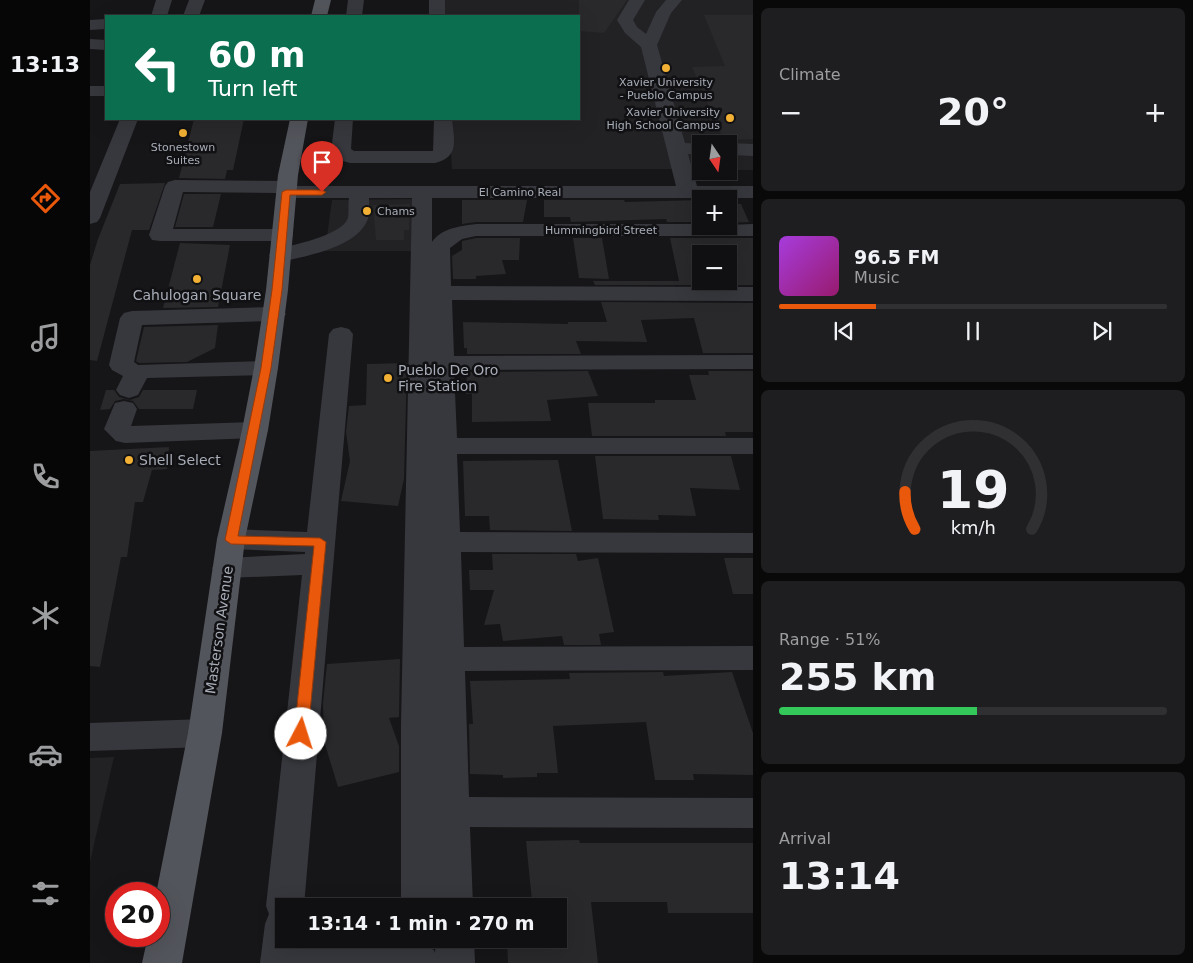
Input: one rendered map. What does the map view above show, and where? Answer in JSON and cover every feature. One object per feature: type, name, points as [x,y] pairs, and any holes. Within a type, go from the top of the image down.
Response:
[{"type":"main road","points":[[319,15],[322,0]]},
{"type":"main road","name":"Masterson Avenue","points":[[162,963],[205,733],[231,540],[255,430],[266,368],[274,314],[287,189],[299,120]]},
{"type":"street","points":[[159,15],[164,0]]},
{"type":"street","points":[[191,15],[197,0]]},
{"type":"street","points":[[354,15],[356,0]]},
{"type":"street","points":[[436,0],[437,15]]},
{"type":"street","points":[[637,0],[625,20],[631,30],[649,45],[686,184]]},
{"type":"street","points":[[649,45],[664,12],[674,0]]},
{"type":"street","points":[[90,25],[105,24]]},
{"type":"street","points":[[90,44],[105,44]]},
{"type":"street","points":[[90,91],[105,91]]},
{"type":"street","points":[[90,218],[129,120]]},
{"type":"street","points":[[344,120],[341,151],[344,154],[350,156],[435,157],[442,155],[444,151],[443,120]]},
{"type":"street","points":[[677,148],[692,149]]},
{"type":"street","points":[[738,149],[753,150]]},
{"type":"street","name":"El Camino Real","points":[[287,189],[341,215],[422,192],[686,184],[753,177]]},
{"type":"street","name":"El Camino Real","points":[[287,189],[686,184],[753,192]]},
{"type":"street","points":[[176,186],[287,189],[341,215],[281,245],[160,235],[176,186]]},
{"type":"street","points":[[420,898],[418,724],[422,192]]},
{"type":"street","name":"Hummingbird Street","points":[[440,294],[439,248],[450,235],[476,230],[753,230]]},
{"type":"street","points":[[454,898],[440,294],[753,294]]},
{"type":"street","points":[[130,391],[121,365],[132,318],[274,314]]},
{"type":"street","points":[[286,898],[341,334]]},
{"type":"street","points":[[442,363],[753,362]]},
{"type":"street","points":[[255,430],[125,435],[117,430],[130,391],[150,369],[266,368]]},
{"type":"street","points":[[444,446],[753,446]]},
{"type":"street","points":[[231,540],[319,553]]},
{"type":"street","points":[[446,542],[753,543]]},
{"type":"street","points":[[227,568],[319,553]]},
{"type":"street","points":[[448,658],[753,658]]},
{"type":"street","points":[[90,738],[205,733]]},
{"type":"street","points":[[452,812],[753,813]]},
{"type":"street","points":[[282,948],[420,963],[420,948]]},
{"type":"street","points":[[455,948],[455,963]]},
{"type":"shaded area","name":"Xavier University - Pueblo Campus","points":[[444,0],[753,0],[753,170],[738,170],[738,135],[692,135],[692,169],[452,169],[449,120],[580,120],[580,15],[445,15]]},
{"type":"shaded area","points":[[420,199],[419,251],[325,251],[332,200]]},
{"type":"shaded area","points":[[114,757],[90,862],[90,758]]},
{"type":"building","points":[[579,0],[627,0],[604,33],[580,31]]},
{"type":"building","points":[[704,15],[753,15],[753,139],[738,140],[738,135],[722,135],[692,67],[725,66]]},
{"type":"building","points":[[194,120],[244,120],[233,170],[227,170],[225,179],[179,178]]},
{"type":"building","points":[[165,183],[149,230],[132,230],[97,361],[90,360],[90,265],[98,239],[120,184]]},
{"type":"building","points":[[184,194],[221,194],[213,227],[175,227]]},
{"type":"building","points":[[462,200],[527,200],[523,222],[476,222],[462,224]]},
{"type":"building","points":[[544,200],[624,200],[625,202],[692,200],[692,222],[667,222],[666,219],[571,222],[570,217],[544,217]]},
{"type":"building","points":[[410,204],[409,230],[404,230],[404,240],[376,240],[373,205]]},
{"type":"building","points":[[737,204],[741,204],[749,222],[737,223]]},
{"type":"building","points":[[476,238],[520,238],[519,260],[502,260],[506,274],[476,276],[476,279],[453,279],[452,256],[462,250],[462,241]]},
{"type":"building","points":[[573,238],[602,238],[609,279],[579,278]]},
{"type":"building","points":[[670,238],[753,238],[753,285],[737,285],[737,245],[692,245],[692,285],[595,285],[593,281],[679,281]]},
{"type":"building","name":"Cahulogan Square","points":[[180,243],[230,245],[218,307],[163,308]]},
{"type":"building","points":[[601,302],[753,303],[753,353],[703,353],[694,318],[641,320],[647,342],[576,341],[581,354],[467,354],[467,348],[464,348],[463,322],[568,324],[568,322],[607,322]]},
{"type":"building","points":[[218,325],[215,348],[187,362],[139,363],[136,361],[144,327]]},
{"type":"building","points":[[407,363],[404,479],[398,506],[341,501],[350,461],[346,432],[349,406],[366,405],[367,364]]},
{"type":"building","points":[[588,371],[598,396],[547,400],[551,421],[472,422],[472,394],[466,394],[467,372]]},
{"type":"building","points":[[708,371],[753,371],[753,432],[725,432],[726,436],[592,436],[588,403],[655,403],[655,400],[696,400],[689,375],[709,375]]},
{"type":"building","points":[[106,390],[114,390],[119,397],[130,400],[139,397],[143,390],[197,390],[193,409],[139,409],[133,401],[124,399],[115,401],[110,409],[100,410]]},
{"type":"building","points":[[169,447],[167,469],[152,470],[143,502],[135,502],[127,557],[121,557],[100,667],[90,666],[90,451]]},
{"type":"building","points":[[595,456],[731,456],[740,490],[690,488],[696,516],[658,515],[659,520],[603,519]]},
{"type":"building","points":[[558,460],[572,531],[490,530],[489,516],[465,516],[463,461]]},
{"type":"building","points":[[492,554],[576,554],[578,561],[598,558],[614,632],[599,634],[601,645],[564,645],[562,636],[503,641],[500,624],[484,625],[494,590],[470,590],[469,570],[493,570]]},
{"type":"building","points":[[724,558],[753,558],[753,594],[733,594]]},
{"type":"building","points":[[400,659],[399,717],[389,718],[399,746],[399,772],[338,787],[324,741],[323,703],[327,664]]},
{"type":"building","points":[[663,672],[664,676],[732,672],[753,733],[753,775],[693,774],[694,780],[655,780],[646,722],[553,726],[558,773],[537,773],[537,777],[503,778],[503,775],[470,774],[469,724],[473,724],[470,681],[570,679],[569,673]]},
{"type":"building","points":[[579,840],[580,843],[753,843],[753,913],[668,913],[667,902],[591,902],[598,963],[508,963],[507,948],[567,948],[567,898],[532,898],[526,841]]},
{"type":"place","name":"Xavier University - Pueblo Campus","points":[[666,68]]},
{"type":"place","name":"Xavier University High School Campus","points":[[730,118]]},
{"type":"place","name":"Stonestown Suites","points":[[183,133]]},
{"type":"place","name":"Chams","points":[[367,211]]},
{"type":"place","name":"Cahulogan Square","points":[[197,279]]},
{"type":"place","name":"Pueblo De Oro Fire Station","points":[[388,378]]},
{"type":"place","name":"Shell Select","points":[[129,460]]},
{"type":"route","points":[[301,734],[320,542],[231,540],[242,494],[266,368],[277,290],[286,192],[322,192]]}]
